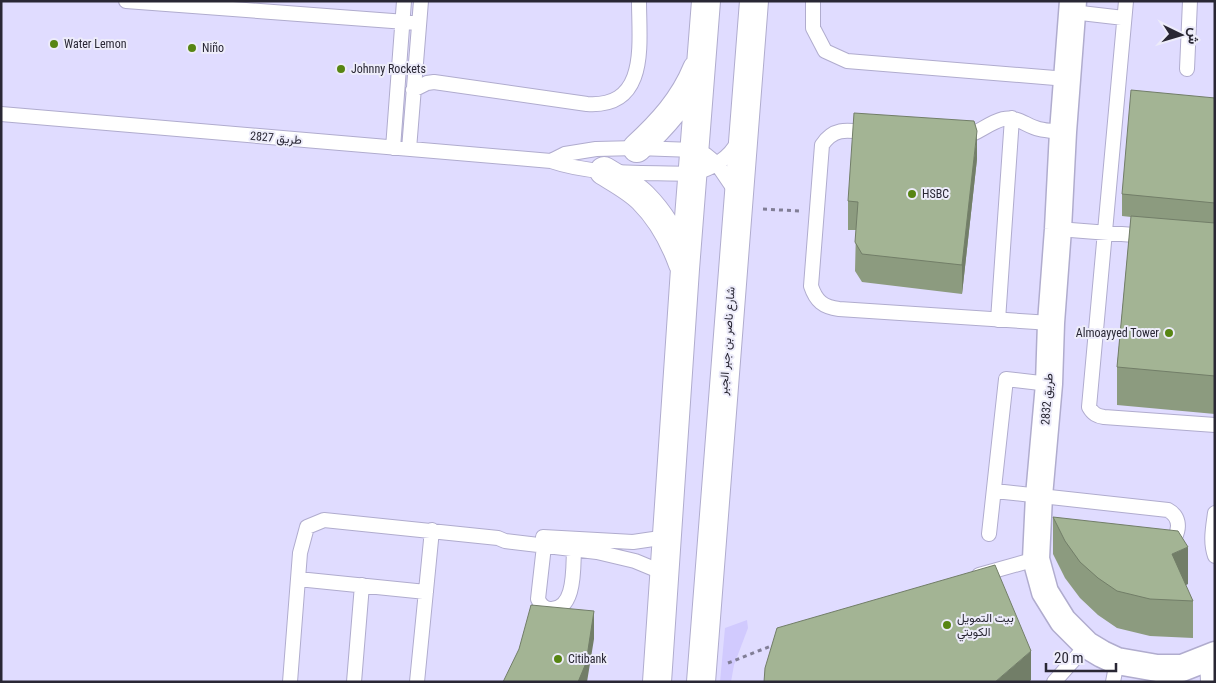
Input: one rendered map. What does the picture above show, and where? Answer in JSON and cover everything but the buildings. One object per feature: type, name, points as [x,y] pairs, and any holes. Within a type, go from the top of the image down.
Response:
[{"type":"main road","points":[[657,682],[685,269],[706,1]]},
{"type":"main road","name":"شارع ناصر بن جبر الجبر","points":[[702,677],[754,1]]},
{"type":"main road","points":[[637,148],[659,128],[677,106],[692,81],[703,54]]},
{"type":"main road","points":[[604,171],[642,196],[662,219],[675,242],[685,269]]},
{"type":"street","name":"طريق 2832","points":[[1073,7],[1063,128],[1049,384],[1038,496],[1046,532],[1036,559],[1045,592],[1063,621],[1115,671],[1171,675],[1210,665]]},
{"type":"lane","points":[[126,1],[419,23]]},
{"type":"lane","points":[[393,148],[404,1]]},
{"type":"lane","points":[[409,149],[420,1]]},
{"type":"lane","points":[[413,90],[426,83],[434,82],[588,104],[601,105],[614,101],[626,93],[633,82],[637,69],[639,1]]},
{"type":"lane","points":[[813,1],[813,28],[825,51],[847,61],[1067,79]]},
{"type":"lane","points":[[1126,1],[1089,407],[1092,413],[1097,416],[1215,425]]},
{"type":"lane","points":[[1187,69],[1190,1]]},
{"type":"lane","points":[[1073,7],[1124,18]]},
{"type":"lane","name":"طريق 2827","points":[[1,114],[550,161],[580,169],[604,171],[693,162],[706,155],[717,164],[738,196]]},
{"type":"lane","points":[[998,320],[1012,118]]},
{"type":"lane","points":[[947,138],[964,138],[992,123],[1012,118],[1030,124],[1039,122],[1063,128]]},
{"type":"lane","points":[[885,134],[837,131],[828,136],[822,145],[812,277],[814,296],[820,304],[829,308],[1051,324]]},
{"type":"lane","name":"طريق 2827","points":[[550,161],[565,154],[580,151],[637,148],[693,162],[706,170],[728,155],[743,134]]},
{"type":"lane","points":[[1058,229],[1165,238]]},
{"type":"lane","points":[[988,534],[995,491],[1006,379],[1049,384]]},
{"type":"lane","points":[[995,491],[1168,510],[1174,513],[1178,525],[1175,537],[1171,540],[1153,540]]},
{"type":"lane","points":[[1215,513],[1212,533],[1215,556]]},
{"type":"lane","points":[[290,682],[300,553],[307,527],[324,520],[432,530],[574,549],[635,561],[664,573]]},
{"type":"lane","points":[[417,682],[432,530]]},
{"type":"lane","points":[[498,538],[506,534],[633,542],[667,537]]},
{"type":"lane","points":[[544,546],[538,599],[545,608],[552,609],[559,608],[566,602],[570,594],[574,549]]},
{"type":"lane","points":[[969,578],[1036,559]]},
{"type":"lane","points":[[298,579],[426,592]]},
{"type":"lane","points":[[354,682],[362,585]]},
{"type":"lane","points":[[1054,682],[1088,645]]},
{"type":"path","points":[[702,677],[783,641]]},
{"type":"shaded area","points":[[747,620],[748,628],[734,665],[731,682],[720,682],[725,628]]},
{"type":"place","name":"Water Lemon","points":[[54,44]]},
{"type":"place","name":"Niño","points":[[192,48]]},
{"type":"place","name":"Johnny Rockets","points":[[341,69]]},
{"type":"place","name":"HSBC","points":[[912,194]]},
{"type":"place","name":"Almoayyed Tower","points":[[1169,333]]},
{"type":"place","name":"بيت التمويل الكويتي","points":[[947,625]]},
{"type":"place","name":"Citibank","points":[[558,659]]}]
